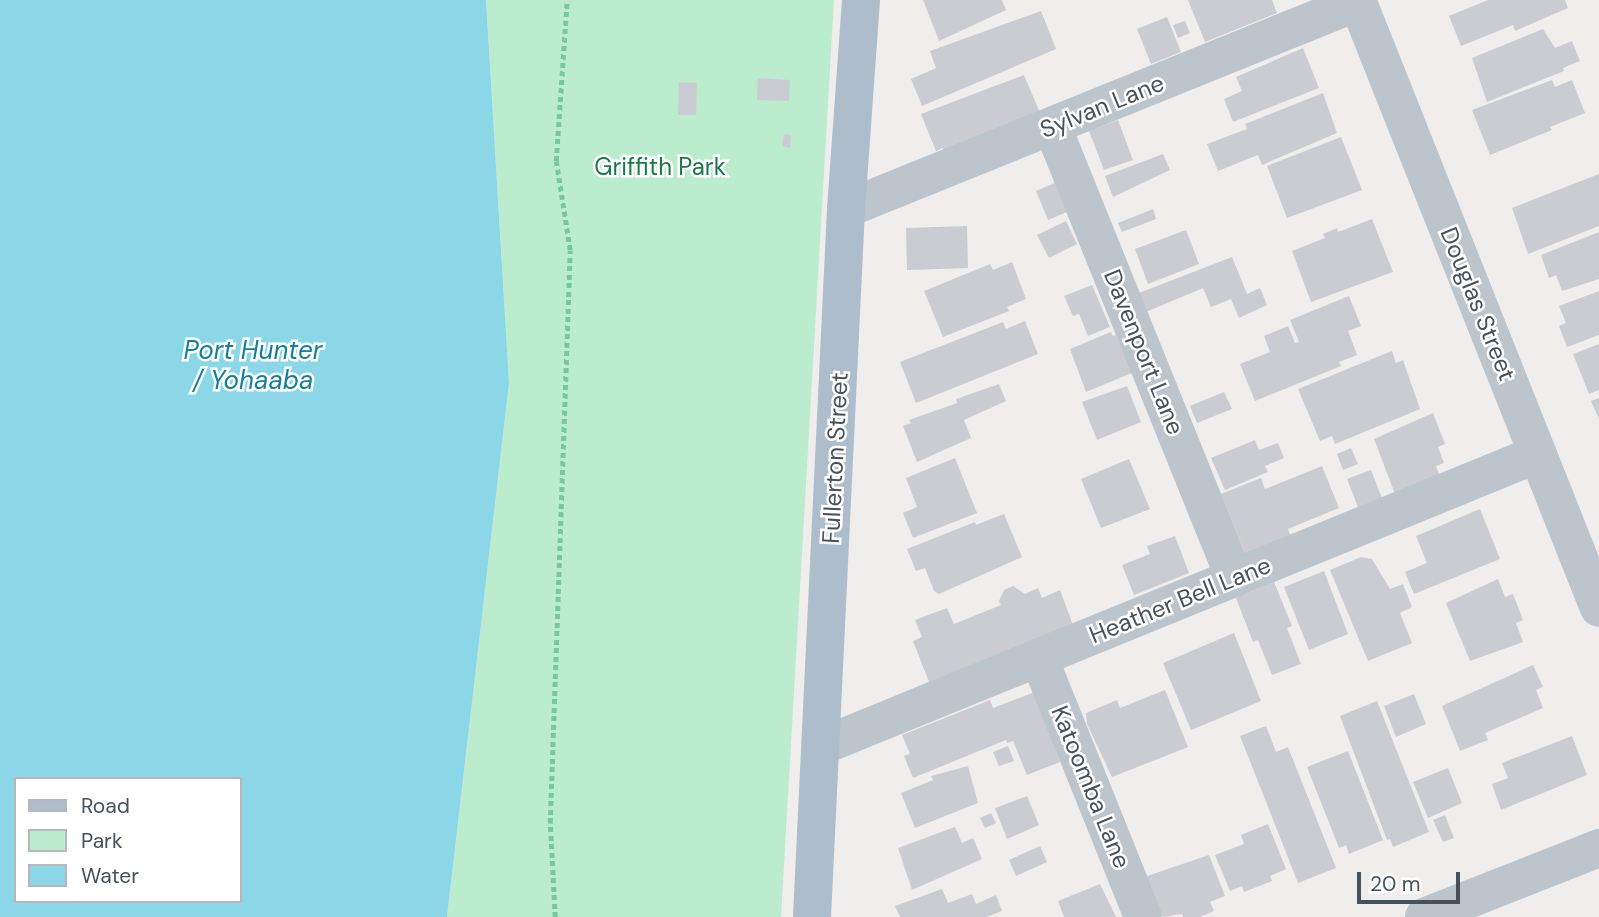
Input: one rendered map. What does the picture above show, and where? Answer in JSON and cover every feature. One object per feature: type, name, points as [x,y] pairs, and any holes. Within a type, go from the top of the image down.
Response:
[{"type":"main road","name":"Fullerton Street","points":[[812,917],[846,209],[861,0]]},
{"type":"street","name":"Sylvan Lane","points":[[846,209],[1357,1]]},
{"type":"street","name":"Douglas Street","points":[[1357,1],[1599,607]]},
{"type":"street","name":"Davenport Lane","points":[[1052,126],[1235,578]]},
{"type":"street","name":"Heather Bell Lane","points":[[822,746],[1538,454]]},
{"type":"street","name":"Katoomba Lane","points":[[1039,658],[1143,917]]},
{"type":"street","points":[[1424,917],[1599,848]]},
{"type":"path","points":[[555,917],[550,823],[570,250],[556,162],[567,0]]},
{"type":"green space","name":"Griffith Park","points":[[486,0],[834,0],[781,917],[447,917],[509,383]]},
{"type":"water","name":"Port Hunter / Yohaaba","points":[[0,0],[486,0],[509,383],[447,917],[0,917]]},
{"type":"building","points":[[923,0],[1002,0],[1006,10],[939,41]]},
{"type":"building","points":[[1188,0],[1272,0],[1277,13],[1205,42]]},
{"type":"building","points":[[1488,0],[1565,0],[1568,8],[1515,31],[1513,25],[1461,46],[1449,16]]},
{"type":"building","points":[[1041,11],[1056,49],[922,106],[911,79],[936,68],[930,51]]},
{"type":"building","points":[[1167,17],[1181,52],[1151,64],[1137,29]]},
{"type":"building","points":[[1185,21],[1190,33],[1178,38],[1173,25]]},
{"type":"building","points":[[1543,29],[1555,48],[1572,41],[1580,61],[1563,68],[1564,71],[1487,102],[1472,58]]},
{"type":"building","points":[[1303,48],[1319,88],[1233,122],[1224,99],[1242,91],[1236,77]]},
{"type":"building","points":[[1024,75],[1040,113],[945,153],[943,148],[936,151],[921,114]]},
{"type":"building","points":[[758,78],[790,80],[789,101],[757,100]]},
{"type":"building","points":[[1552,80],[1555,87],[1572,80],[1585,113],[1550,127],[1552,130],[1490,155],[1472,110]]},
{"type":"building","points":[[679,82],[697,83],[696,115],[678,115]]},
{"type":"building","points":[[1323,93],[1337,133],[1262,165],[1258,155],[1218,171],[1207,144],[1247,129],[1245,124]]},
{"type":"building","points":[[1118,120],[1133,160],[1104,170],[1089,131]]},
{"type":"building","points":[[784,134],[791,135],[790,148],[782,146]]},
{"type":"building","points":[[1341,137],[1362,190],[1287,218],[1267,166]]},
{"type":"building","points":[[1163,154],[1170,170],[1113,197],[1105,176]]},
{"type":"building","points":[[1599,174],[1599,226],[1528,254],[1512,208]]},
{"type":"building","points":[[1055,183],[1067,212],[1048,220],[1036,191]]},
{"type":"building","points":[[1153,209],[1156,219],[1122,232],[1118,223]]},
{"type":"building","points":[[1372,219],[1393,272],[1311,302],[1292,251],[1325,238],[1323,234],[1337,228],[1338,232]]},
{"type":"building","points":[[1066,221],[1077,244],[1049,258],[1037,235]]},
{"type":"building","points":[[967,226],[968,268],[907,270],[906,228]]},
{"type":"building","points":[[1186,230],[1199,264],[1148,284],[1135,249]]},
{"type":"building","points":[[1599,232],[1599,279],[1562,291],[1556,275],[1549,278],[1541,255]]},
{"type":"building","points":[[1232,257],[1247,294],[1260,288],[1267,305],[1239,318],[1231,299],[1211,307],[1203,288],[1146,312],[1139,293]]},
{"type":"building","points":[[1012,262],[1026,299],[1007,307],[1009,311],[943,337],[924,291],[990,264],[993,270]]},
{"type":"building","points":[[1092,285],[1110,327],[1088,336],[1079,314],[1073,316],[1064,296]]},
{"type":"building","points":[[1599,291],[1599,335],[1567,347],[1559,326],[1566,323],[1559,306]]},
{"type":"building","points":[[1349,296],[1361,326],[1348,331],[1357,355],[1339,362],[1341,366],[1255,401],[1240,364],[1270,352],[1264,336],[1288,326],[1295,343],[1299,342],[1290,320]]},
{"type":"building","points":[[1025,321],[1038,354],[916,403],[900,362],[1003,322],[1006,329]]},
{"type":"building","points":[[1111,332],[1113,336],[1116,335],[1132,373],[1086,392],[1070,349]]},
{"type":"building","points":[[1599,344],[1599,390],[1589,394],[1573,354]]},
{"type":"building","points":[[1392,351],[1396,363],[1403,360],[1420,409],[1335,444],[1332,436],[1320,441],[1298,389]]},
{"type":"building","points":[[999,384],[1006,401],[964,420],[971,438],[917,462],[903,426],[911,423],[909,420]]},
{"type":"building","points":[[1127,386],[1141,422],[1097,440],[1082,402]]},
{"type":"building","points":[[1224,392],[1232,409],[1197,423],[1190,406]]},
{"type":"building","points":[[1599,398],[1599,419],[1591,401]]},
{"type":"building","points":[[1433,413],[1445,444],[1438,447],[1444,463],[1436,466],[1441,479],[1395,494],[1374,439]]},
{"type":"building","points":[[1255,440],[1259,450],[1278,443],[1284,458],[1265,466],[1268,472],[1225,490],[1211,458]]},
{"type":"building","points":[[1351,448],[1358,464],[1343,470],[1337,454]]},
{"type":"building","points":[[955,458],[977,513],[913,538],[903,513],[917,507],[906,478]]},
{"type":"building","points":[[1129,459],[1150,509],[1101,528],[1081,479]]},
{"type":"building","points":[[1322,466],[1339,508],[1288,529],[1292,539],[1247,557],[1221,494],[1261,478],[1265,489]]},
{"type":"building","points":[[1371,470],[1382,498],[1358,507],[1347,479]]},
{"type":"building","points":[[1480,509],[1500,559],[1414,594],[1405,572],[1427,563],[1416,536]]},
{"type":"building","points":[[1004,514],[1022,557],[939,594],[934,591],[925,568],[916,571],[907,549],[975,522],[976,525]]},
{"type":"building","points":[[1175,536],[1189,573],[1134,595],[1122,565],[1150,554],[1147,546]]},
{"type":"building","points":[[1361,557],[1372,559],[1390,589],[1403,584],[1412,607],[1400,613],[1412,643],[1368,661],[1330,570]]},
{"type":"building","points":[[1324,571],[1348,634],[1309,650],[1284,587]]},
{"type":"building","points":[[1498,579],[1505,597],[1513,594],[1523,620],[1516,623],[1523,642],[1470,661],[1446,603]]},
{"type":"building","points":[[1274,582],[1292,626],[1287,628],[1301,664],[1272,675],[1258,640],[1253,642],[1236,598]]},
{"type":"building","points":[[1013,586],[1025,594],[1038,588],[1042,598],[1060,590],[1073,625],[929,682],[913,641],[922,637],[915,620],[947,608],[954,624],[1001,605],[999,601],[1004,590]]},
{"type":"building","points":[[1234,633],[1261,701],[1191,730],[1163,663]]},
{"type":"building","points":[[1533,665],[1543,687],[1536,690],[1543,708],[1485,733],[1488,740],[1460,751],[1442,706]]},
{"type":"building","points":[[1165,690],[1188,747],[1112,777],[1087,724],[1086,713],[1117,700],[1120,708]]},
{"type":"building","points":[[1035,692],[1060,762],[1027,775],[1013,741],[1007,743],[1006,740],[913,778],[904,756],[910,754],[902,735],[990,700],[993,708]]},
{"type":"building","points":[[1414,694],[1426,724],[1396,737],[1384,706]]},
{"type":"building","points":[[1377,701],[1429,832],[1393,847],[1390,839],[1387,840],[1340,716]]},
{"type":"building","points":[[1266,726],[1276,752],[1288,747],[1336,868],[1298,883],[1240,736]]},
{"type":"building","points":[[1572,736],[1587,775],[1501,810],[1492,784],[1508,778],[1502,763]]},
{"type":"building","points":[[1008,746],[1014,761],[999,766],[993,752]]},
{"type":"building","points":[[1348,751],[1383,840],[1349,854],[1346,845],[1339,848],[1307,767]]},
{"type":"building","points":[[968,766],[978,803],[915,828],[901,793],[933,780],[931,776]]},
{"type":"building","points":[[1448,768],[1462,803],[1428,818],[1413,782]]},
{"type":"building","points":[[1027,796],[1039,825],[1007,839],[995,808]]},
{"type":"building","points":[[991,813],[996,823],[985,828],[980,818]]},
{"type":"building","points":[[1445,815],[1454,838],[1443,842],[1433,820]]},
{"type":"building","points":[[1268,824],[1286,869],[1270,876],[1272,881],[1244,892],[1242,886],[1230,891],[1215,855],[1244,844],[1241,835]]},
{"type":"building","points":[[955,827],[962,843],[973,838],[982,859],[912,890],[898,848]]},
{"type":"building","points":[[1040,846],[1047,862],[1016,876],[1009,860]]},
{"type":"building","points":[[1209,855],[1225,896],[1210,902],[1214,911],[1200,917],[1183,917],[1182,914],[1163,917],[1147,876]]},
{"type":"building","points":[[1100,884],[1116,917],[1064,917],[1058,901]]},
{"type":"building","points":[[942,889],[948,903],[972,894],[976,904],[996,895],[1002,911],[987,917],[900,917],[895,906]]}]
